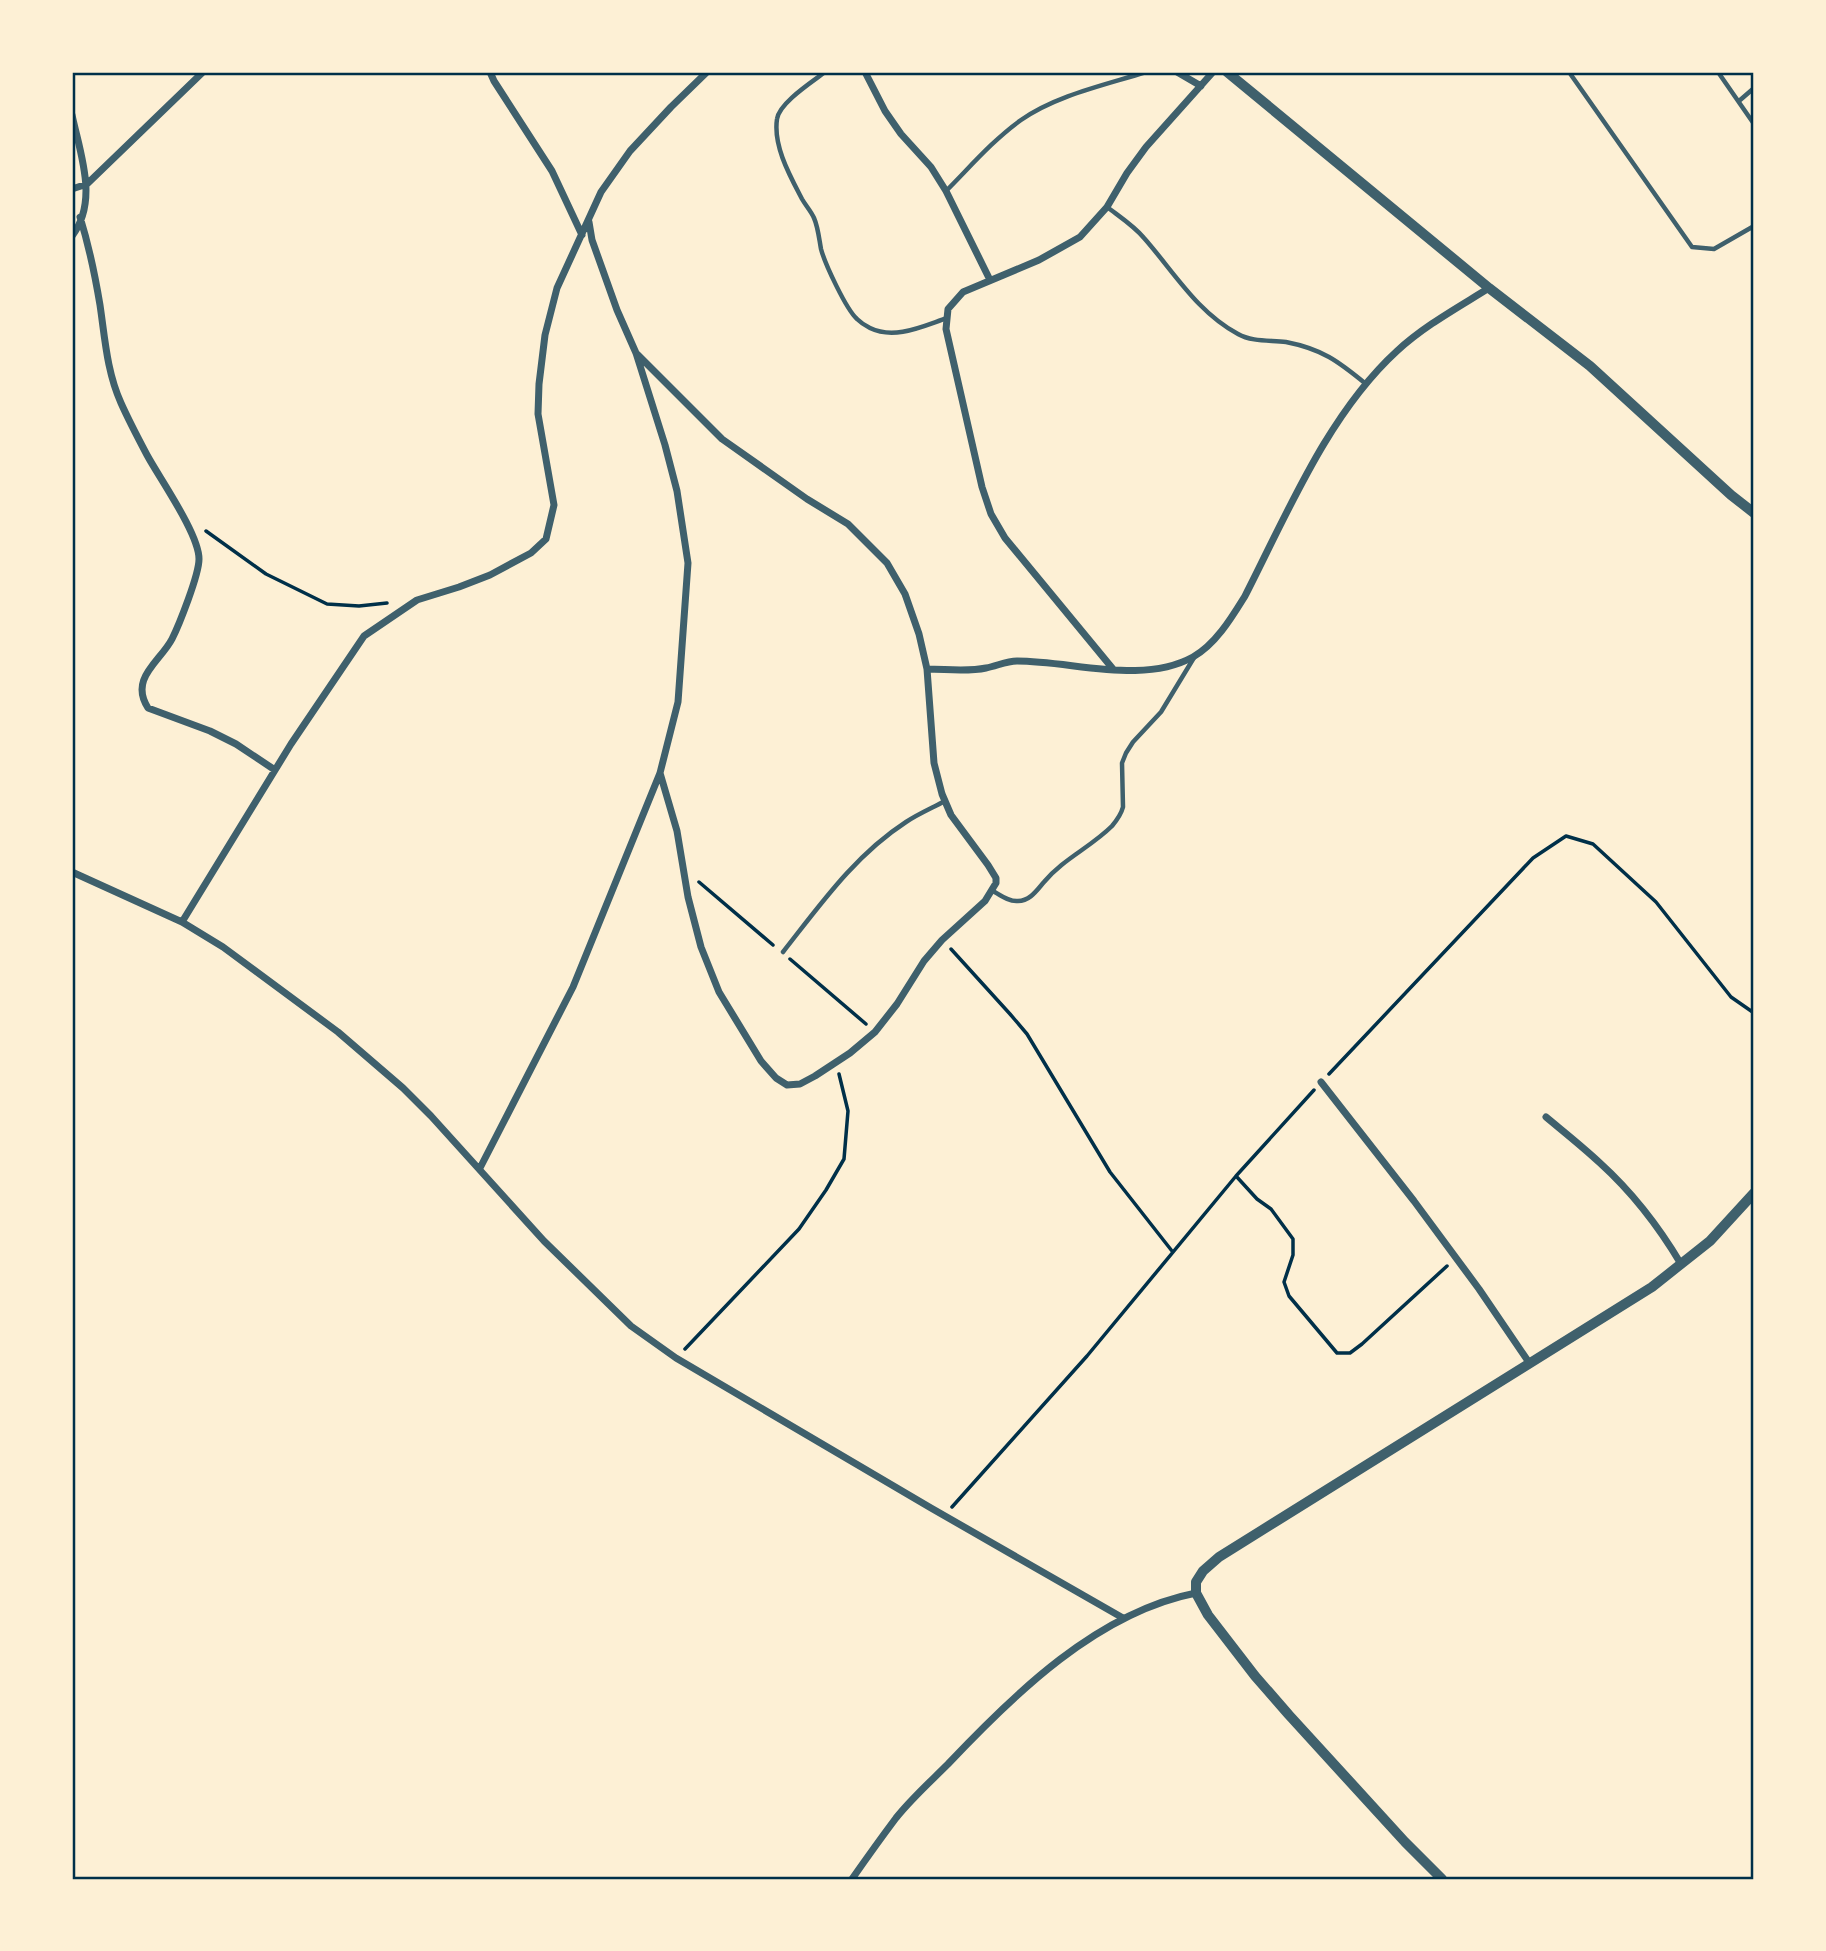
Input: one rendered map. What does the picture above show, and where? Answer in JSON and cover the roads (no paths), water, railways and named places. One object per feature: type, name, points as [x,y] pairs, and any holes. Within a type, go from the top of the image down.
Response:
[{"type":"street","points":[[72,189],[87,184],[203,72]]},
{"type":"street","points":[[490,72],[552,171],[582,235]]},
{"type":"street","points":[[182,922],[275,770],[364,636],[417,600],[490,575],[531,553],[546,539],[554,505],[538,414],[545,335],[557,288],[601,192],[630,151],[707,72]]},
{"type":"street","points":[[865,72],[885,111],[901,134],[931,167],[946,191],[990,280]]},
{"type":"street","points":[[1177,72],[1200,86]]},
{"type":"street","points":[[1113,669],[1006,538],[991,514],[982,487],[946,330],[948,309],[963,292],[1039,260],[1080,237],[1107,206],[1146,147],[1213,72]]},
{"type":"street","points":[[1227,72],[1489,288],[1590,366],[1754,513]]},
{"type":"street","points":[[72,115],[87,184],[84,206],[72,236]]},
{"type":"street","points":[[80,217],[91,255],[107,362],[120,400],[146,454],[191,533],[199,559],[178,626],[170,643],[159,654],[144,678],[142,700],[148,708],[210,731],[236,744],[275,770]]},
{"type":"street","points":[[480,1168],[573,987],[660,773],[678,702],[688,563],[677,491],[666,445],[636,353],[592,240],[589,222]]},
{"type":"street","points":[[927,669],[984,668],[1005,661],[1018,661],[1148,670],[1171,666],[1195,656],[1217,636],[1245,596],[1317,456],[1342,414],[1396,352],[1439,318],[1489,288]]},
{"type":"street","points":[[636,353],[722,439],[807,499],[848,524],[887,563],[905,594],[919,634],[927,669],[934,763],[945,801],[951,815],[996,878],[996,883],[985,901],[942,940],[924,961],[897,1004],[875,1032],[837,1063],[800,1084],[787,1086],[776,1078],[761,1060],[719,992],[701,947],[688,897],[677,831],[660,773]]},
{"type":"street","points":[[74,876],[182,922],[223,947],[338,1032],[403,1088],[480,1168],[544,1241],[631,1326],[677,1358],[1123,1618]]},
{"type":"street","points":[[1321,1082],[1415,1201],[1530,1364]]},
{"type":"street","points":[[1546,1117],[1601,1163],[1624,1187],[1664,1235],[1681,1264]]},
{"type":"street","points":[[1442,1879],[1405,1842],[1264,1685],[1208,1615],[1196,1593],[1196,1582],[1203,1571],[1219,1557],[1652,1287],[1710,1241],[1754,1193]]},
{"type":"street","points":[[852,1879],[898,1816],[990,1719],[1058,1661],[1123,1618],[1171,1598],[1196,1593]]},
{"type":"lane","points":[[825,72],[786,103],[776,120],[779,147],[814,218],[822,251],[833,278],[856,318],[882,333],[904,332],[947,318]]},
{"type":"lane","points":[[946,191],[1001,135],[1023,119],[1068,97],[1146,72]]},
{"type":"lane","points":[[1569,72],[1692,247],[1714,249],[1754,226]]},
{"type":"lane","points":[[1718,72],[1754,124]]},
{"type":"lane","points":[[1738,102],[1754,88]]},
{"type":"lane","points":[[1107,206],[1143,237],[1189,294],[1240,335],[1308,347],[1324,353],[1366,384]]},
{"type":"lane","points":[[993,891],[1017,902],[1026,899],[1064,862],[1114,824],[1123,807],[1122,763],[1126,753],[1161,712],[1195,656]]},
{"type":"lane","points":[[783,952],[835,885],[866,854],[906,822],[945,801]]}]
